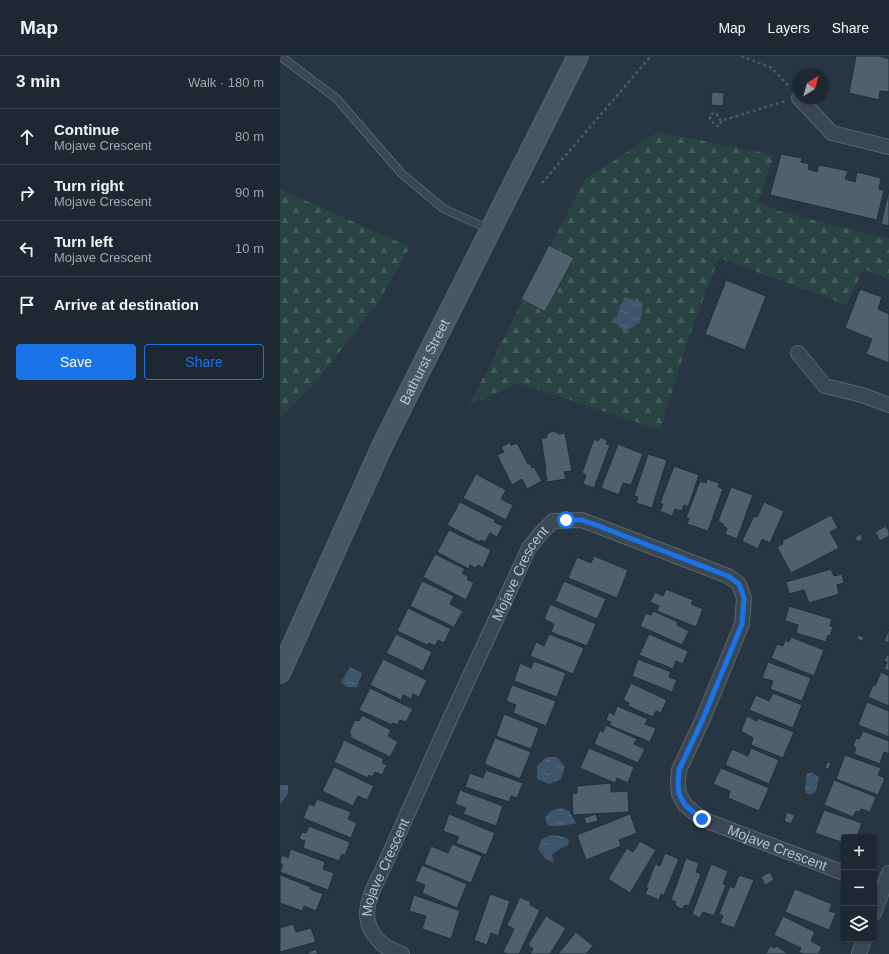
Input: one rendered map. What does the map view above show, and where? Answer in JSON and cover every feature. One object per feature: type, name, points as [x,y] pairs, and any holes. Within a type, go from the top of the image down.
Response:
[{"type":"main road","name":"Bathurst Street","points":[[280,672],[384,442],[578,56]]},
{"type":"street","points":[[804,104],[832,134],[889,147]]},
{"type":"street","points":[[798,353],[825,386],[862,395],[889,405]]},
{"type":"street","name":"Mojave Crescent","points":[[402,954],[385,946],[372,933],[367,920],[368,906],[373,888],[529,548],[553,521],[582,520],[728,576],[739,584],[744,598],[742,624],[702,721],[679,770],[679,794],[685,805],[702,819],[841,872]]},
{"type":"street","points":[[876,906],[882,888],[889,873]]},
{"type":"street","points":[[859,954],[863,942]]},
{"type":"lane","points":[[280,56],[336,98],[402,174],[444,209],[491,229]]},
{"type":"path","points":[[542,183],[651,56]]},
{"type":"path","points":[[741,56],[772,68],[793,91]]},
{"type":"path","points":[[721,121],[793,100]]},
{"type":"path","points":[[716,113],[721,121],[720,126],[716,126],[710,120],[710,114],[716,113]]},
{"type":"green space","points":[[658,132],[774,155],[758,202],[779,211],[889,239],[889,280],[863,269],[847,305],[719,258],[690,334],[660,430],[519,383],[469,405],[585,179]]},
{"type":"green space","points":[[280,189],[410,247],[377,304],[319,378],[280,418]]},
{"type":"water","points":[[625,298],[643,303],[641,318],[637,324],[624,331],[615,323],[619,308]]},
{"type":"water","points":[[350,667],[362,673],[357,687],[347,687],[341,682]]},
{"type":"water","points":[[547,757],[557,757],[565,767],[561,779],[549,784],[537,779],[537,766]]},
{"type":"water","points":[[811,772],[819,777],[816,791],[811,795],[805,793],[806,775]]},
{"type":"water","points":[[280,785],[288,785],[288,794],[280,804]]},
{"type":"water","points":[[561,808],[569,811],[576,823],[563,826],[548,826],[545,818],[551,811]]},
{"type":"water","points":[[550,835],[569,839],[568,845],[556,851],[552,855],[554,863],[545,858],[538,849],[541,840]]},
{"type":"building","points":[[856,56],[879,56],[889,59],[889,92],[880,91],[879,100],[849,93]]},
{"type":"building","points":[[712,92],[724,93],[723,106],[711,105]]},
{"type":"building","points":[[781,154],[802,158],[801,162],[809,164],[808,169],[817,172],[819,165],[848,171],[845,179],[855,182],[857,172],[881,178],[879,189],[884,190],[877,220],[770,195]]},
{"type":"building","points":[[889,190],[889,226],[881,224]]},
{"type":"building","points":[[549,245],[574,258],[545,312],[521,299]]},
{"type":"building","points":[[726,280],[766,296],[745,350],[705,334]]},
{"type":"building","points":[[860,289],[882,297],[878,309],[889,314],[889,363],[866,354],[872,339],[845,328]]},
{"type":"building","points":[[554,431],[559,434],[565,433],[572,471],[564,472],[566,479],[547,482],[541,438],[546,438],[548,433]]},
{"type":"building","points":[[600,437],[607,440],[606,444],[610,445],[594,488],[583,484],[586,475],[582,473],[594,439],[598,441]]},
{"type":"building","points":[[510,442],[511,445],[517,443],[528,464],[530,464],[532,468],[534,467],[542,481],[527,489],[522,479],[512,485],[497,455],[504,452],[501,447]]},
{"type":"building","points":[[618,444],[643,454],[631,485],[623,483],[619,495],[601,488]]},
{"type":"building","points":[[648,454],[667,460],[652,508],[636,503],[638,497],[634,496]]},
{"type":"building","points":[[674,466],[699,475],[688,507],[684,505],[682,511],[675,509],[672,516],[660,511],[663,504],[660,503]]},
{"type":"building","points":[[476,474],[506,490],[501,499],[513,505],[506,520],[463,498]]},
{"type":"building","points":[[707,479],[719,483],[718,487],[723,489],[708,531],[687,524],[689,519],[686,518],[700,481],[706,483]]},
{"type":"building","points":[[731,487],[753,495],[737,539],[725,534],[727,528],[718,521]]},
{"type":"building","points":[[460,502],[495,520],[494,522],[503,526],[497,537],[490,533],[485,542],[481,540],[480,542],[447,525]]},
{"type":"building","points":[[764,502],[784,511],[770,543],[762,539],[758,549],[742,541],[754,516],[757,517]]},
{"type":"building","points":[[831,515],[838,528],[830,532],[839,548],[791,573],[777,547],[783,544],[782,541]]},
{"type":"building","points":[[886,526],[889,536],[880,541],[875,532]]},
{"type":"building","points":[[449,530],[491,550],[483,568],[478,565],[476,568],[470,565],[469,569],[437,552]]},
{"type":"building","points":[[861,534],[863,539],[857,542],[855,537]]},
{"type":"building","points":[[435,554],[465,569],[462,573],[469,577],[467,579],[474,583],[466,600],[423,577]]},
{"type":"building","points":[[594,556],[628,570],[617,598],[568,578],[577,557],[591,563]]},
{"type":"building","points":[[831,569],[834,576],[842,574],[844,583],[837,585],[839,594],[809,603],[804,590],[789,594],[786,582]]},
{"type":"building","points":[[422,581],[454,596],[450,604],[463,611],[454,627],[410,606]]},
{"type":"building","points":[[564,581],[606,599],[597,619],[555,601]]},
{"type":"building","points":[[666,589],[693,600],[691,604],[703,609],[696,627],[657,611],[659,606],[650,602],[655,592],[663,596]]},
{"type":"building","points":[[550,604],[596,624],[587,646],[551,632],[554,624],[544,619]]},
{"type":"building","points":[[789,606],[832,619],[830,626],[833,627],[826,642],[796,633],[798,625],[785,621]]},
{"type":"building","points":[[408,608],[451,629],[444,643],[438,640],[435,646],[429,643],[427,645],[397,631]]},
{"type":"building","points":[[653,611],[678,622],[677,625],[689,631],[682,645],[640,626],[646,613],[651,615]]},
{"type":"building","points":[[889,629],[889,643],[884,641]]},
{"type":"building","points":[[396,634],[432,652],[423,671],[386,653]]},
{"type":"building","points":[[549,634],[584,648],[573,674],[530,656],[536,642],[544,646]]},
{"type":"building","points":[[649,634],[688,651],[683,664],[676,661],[673,669],[639,655]]},
{"type":"building","points":[[858,635],[864,637],[862,641],[857,639]]},
{"type":"building","points":[[791,637],[824,650],[814,676],[771,658],[777,644],[783,646],[785,640],[789,642]]},
{"type":"building","points":[[887,655],[889,655],[889,671],[884,669],[887,662],[884,661]]},
{"type":"building","points":[[383,659],[427,680],[419,697],[413,694],[411,699],[403,695],[401,700],[370,685]]},
{"type":"building","points":[[638,659],[671,672],[669,677],[677,680],[672,692],[632,676]]},
{"type":"building","points":[[534,661],[566,673],[557,697],[514,681],[520,663],[531,668]]},
{"type":"building","points":[[768,662],[811,678],[802,701],[770,689],[773,681],[762,678]]},
{"type":"building","points":[[881,672],[889,676],[889,706],[868,697]]},
{"type":"building","points":[[631,683],[667,700],[661,713],[656,711],[653,717],[628,706],[629,703],[623,700]]},
{"type":"building","points":[[512,685],[556,701],[546,726],[513,713],[516,705],[506,701]]},
{"type":"building","points":[[370,688],[413,709],[406,722],[400,720],[398,725],[393,723],[392,725],[359,710]]},
{"type":"building","points":[[773,693],[802,705],[793,728],[749,710],[756,695],[769,701]]},
{"type":"building","points":[[867,702],[889,711],[889,737],[858,725]]},
{"type":"building","points":[[617,706],[648,719],[645,724],[656,728],[650,742],[609,725],[611,722],[606,720],[609,712],[614,715]]},
{"type":"building","points":[[504,714],[539,728],[531,749],[496,736]]},
{"type":"building","points":[[362,715],[391,730],[388,736],[398,742],[390,757],[350,737],[351,734],[349,733],[355,720],[359,721]]},
{"type":"building","points":[[747,716],[757,721],[757,718],[794,732],[783,758],[751,745],[753,738],[741,731]]},
{"type":"building","points":[[606,725],[637,739],[634,744],[645,749],[638,763],[594,744],[600,730],[603,732]]},
{"type":"building","points":[[863,731],[889,741],[889,754],[884,752],[880,764],[854,754],[856,748],[853,746],[856,738],[859,739]]},
{"type":"building","points":[[495,738],[531,752],[520,779],[484,764]]},
{"type":"building","points":[[344,740],[384,759],[382,763],[387,765],[382,775],[375,772],[372,777],[369,775],[368,778],[334,762]]},
{"type":"building","points":[[589,748],[634,767],[628,783],[617,778],[615,783],[580,768]]},
{"type":"building","points":[[751,748],[779,760],[769,784],[725,765],[732,749],[748,756]]},
{"type":"building","points":[[845,755],[881,768],[878,775],[885,778],[878,795],[836,779]]},
{"type":"building","points":[[827,762],[831,763],[829,769],[825,768]]},
{"type":"building","points":[[334,767],[374,786],[367,800],[358,796],[353,806],[322,791]]},
{"type":"building","points":[[721,768],[769,788],[759,811],[728,798],[730,791],[713,784]]},
{"type":"building","points":[[721,768],[769,788],[759,811],[728,798],[730,791],[713,784]]},
{"type":"building","points":[[486,770],[523,783],[517,798],[511,796],[509,802],[465,787],[470,773],[483,778]]},
{"type":"building","points":[[834,780],[876,797],[870,812],[861,809],[860,812],[856,811],[853,817],[824,805]]},
{"type":"building","points":[[611,783],[611,792],[628,791],[629,812],[573,815],[572,794],[577,793],[577,786]]},
{"type":"building","points":[[460,790],[503,806],[496,826],[463,814],[466,808],[455,804]]},
{"type":"building","points":[[317,799],[351,812],[348,819],[357,823],[351,838],[303,818],[309,804],[314,806]]},
{"type":"building","points":[[824,810],[862,823],[858,834],[841,834],[841,842],[815,833]]},
{"type":"building","points":[[787,812],[795,815],[791,824],[784,821]]},
{"type":"building","points":[[449,814],[495,833],[486,855],[456,843],[459,837],[443,831]]},
{"type":"building","points":[[596,814],[598,821],[586,824],[584,818]]},
{"type":"building","points":[[630,814],[637,833],[619,840],[621,846],[586,860],[577,835]]},
{"type":"building","points":[[309,826],[350,842],[345,855],[342,854],[339,861],[303,848],[305,841],[299,839],[302,832],[306,833]]},
{"type":"building","points":[[640,841],[656,850],[630,893],[608,879],[627,848],[633,852]]},
{"type":"building","points":[[452,844],[482,856],[471,883],[424,864],[431,846],[448,853]]},
{"type":"building","points":[[291,849],[325,862],[323,869],[334,873],[328,890],[280,872],[283,865],[280,863],[282,855],[288,858]]},
{"type":"building","points":[[665,853],[679,859],[664,895],[661,894],[659,900],[645,894],[655,864],[660,866]]},
{"type":"building","points":[[686,858],[699,863],[696,872],[701,874],[689,906],[685,905],[682,909],[677,907],[675,904],[676,902],[671,900]]},
{"type":"building","points":[[711,864],[728,871],[723,884],[726,885],[714,916],[703,912],[700,918],[692,914]]},
{"type":"building","points":[[422,865],[467,884],[457,908],[422,893],[425,885],[415,881]]},
{"type":"building","points":[[770,872],[774,880],[765,885],[761,877]]},
{"type":"building","points":[[280,875],[311,887],[310,889],[323,894],[316,911],[304,906],[302,911],[280,903]]},
{"type":"building","points":[[739,875],[754,880],[734,928],[720,923],[723,916],[719,914],[730,886],[734,888]]},
{"type":"building","points":[[795,889],[832,904],[829,911],[836,913],[829,930],[785,912]]},
{"type":"building","points":[[490,894],[510,901],[498,936],[491,933],[487,945],[474,940]]},
{"type":"building","points":[[414,895],[460,911],[451,939],[422,929],[426,916],[409,911]]},
{"type":"building","points":[[520,897],[531,902],[530,905],[540,910],[519,954],[507,954],[503,952],[514,929],[507,925]]},
{"type":"building","points":[[546,916],[566,928],[550,954],[530,954],[533,949],[529,946],[529,943]]},
{"type":"building","points":[[783,916],[815,932],[811,941],[822,947],[818,954],[803,954],[799,952],[801,948],[774,935]]},
{"type":"building","points":[[293,924],[296,932],[311,928],[316,942],[280,952],[280,928]]},
{"type":"building","points":[[576,932],[593,946],[586,954],[558,954]]},
{"type":"building","points":[[771,946],[774,948],[777,946],[788,954],[765,954]]},
{"type":"building","points":[[316,949],[318,954],[306,954],[309,952]]},
{"type":"route","points":[[566,520],[582,520],[596,525],[728,576],[739,584],[744,598],[742,624],[702,721],[679,770],[679,794],[685,805],[702,819]]}]
